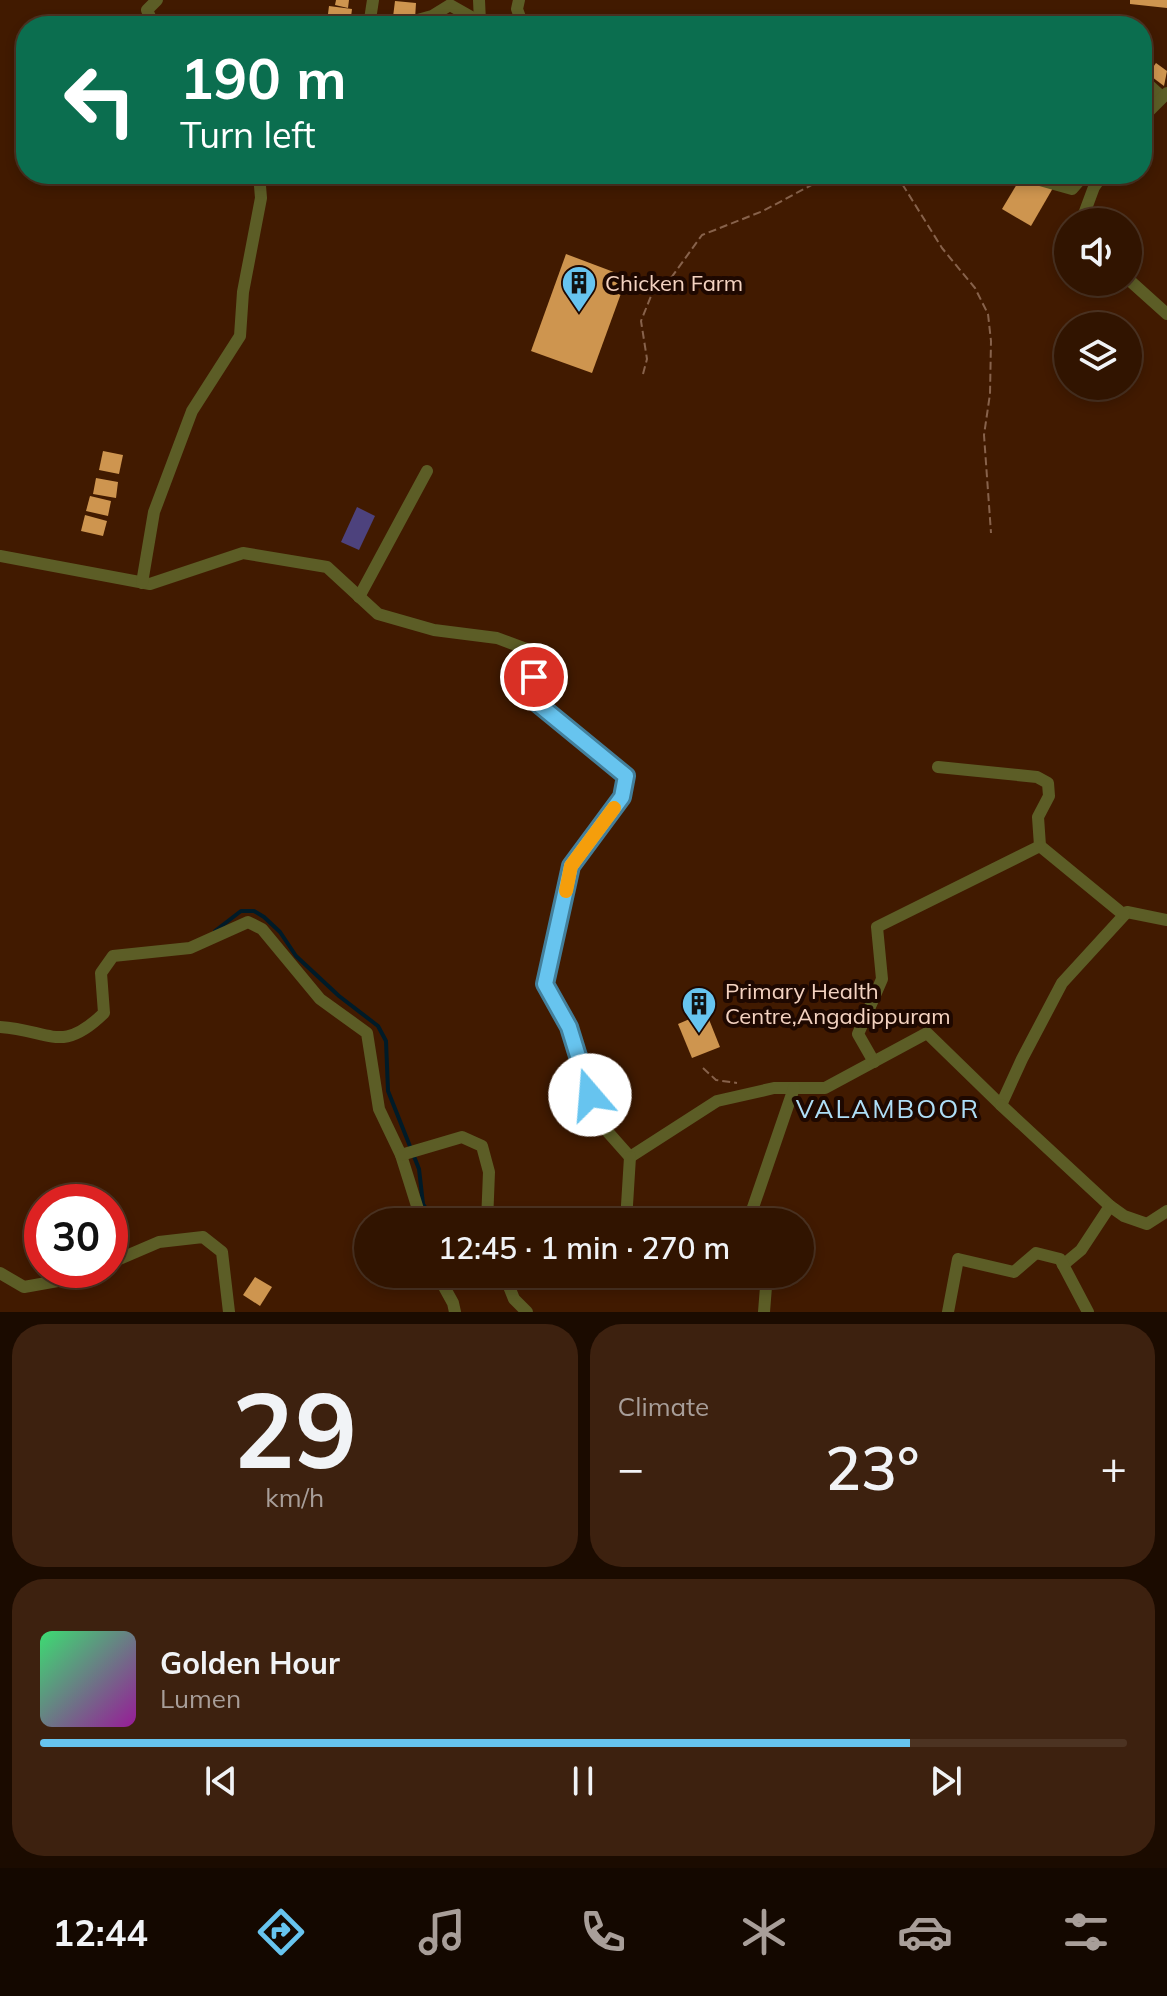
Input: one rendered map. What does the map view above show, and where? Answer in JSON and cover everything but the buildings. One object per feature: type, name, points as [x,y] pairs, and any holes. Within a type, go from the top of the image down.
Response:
[{"type":"street","points":[[150,16],[147,10],[157,0]]},
{"type":"street","points":[[432,16],[450,5],[469,16]]},
{"type":"street","points":[[142,583],[154,512],[192,411],[240,336],[243,292],[261,198],[260,184]]},
{"type":"street","points":[[1054,184],[1072,189],[1076,184]]},
{"type":"street","points":[[1086,208],[1096,184]]},
{"type":"street","points":[[1142,292],[1167,314]]},
{"type":"street","points":[[359,597],[427,471]]},
{"type":"street","points":[[0,556],[150,584],[243,553],[327,567],[378,614],[434,630],[497,638],[532,651],[537,703],[626,776],[622,797],[571,866],[545,984],[569,1027],[599,1122],[630,1157],[627,1208]]},
{"type":"street","points":[[938,767],[1037,777],[1048,783],[1049,796],[1038,817],[1040,846],[1124,915]]},
{"type":"street","points":[[874,1062],[858,1034],[882,979],[877,927],[1040,846]]},
{"type":"street","points":[[1001,1105],[1062,983],[1127,912],[1167,920]]},
{"type":"street","points":[[0,1027],[66,1039],[88,1029],[104,1013],[101,973],[113,956],[190,948],[248,922],[262,929],[320,999],[367,1033],[379,1109],[401,1155],[418,1208]]},
{"type":"street","points":[[630,1157],[717,1101],[774,1088],[825,1088],[927,1033],[1110,1206],[1124,1216],[1147,1224],[1167,1211]]},
{"type":"street","points":[[753,1208],[794,1088]]},
{"type":"street","points":[[401,1155],[462,1137],[482,1146],[489,1172],[488,1208]]},
{"type":"street","points":[[1063,1265],[1081,1250],[1110,1206]]},
{"type":"street","points":[[128,1255],[159,1242],[203,1237],[222,1252],[229,1312]]},
{"type":"street","points":[[948,1312],[958,1259],[1014,1272],[1036,1253],[1060,1259],[1088,1312]]},
{"type":"street","points":[[0,1273],[24,1287]]},
{"type":"street","points":[[445,1288],[455,1312]]},
{"type":"street","points":[[510,1288],[514,1299],[527,1312]]},
{"type":"street","points":[[764,1312],[766,1288]]},
{"type":"path","points":[[643,374],[647,359],[641,321],[651,296],[671,278],[702,235],[763,211],[813,184]]},
{"type":"path","points":[[902,184],[942,248],[975,288],[988,314],[990,394],[984,435],[991,533]]},
{"type":"path","points":[[703,1068],[716,1080],[743,1084]]},
{"type":"shaded area","points":[[357,507],[375,516],[359,550],[341,542]]},
{"type":"waterway","points":[[215,931],[241,911],[254,911],[280,932],[296,956],[339,996],[378,1026],[386,1041],[388,1091],[419,1169],[426,1208]]},
{"type":"slow traffic","points":[[566,891],[571,866],[614,808]]},
{"type":"place","name":"Chicken Farm","points":[[579,314]]},
{"type":"place","name":"Primary Health Centre,Angadippuram","points":[[699,1035]]},
{"type":"district","name":"VALAMBOOR","points":[[888,1109]]},
{"type":"route","points":[[534,677],[537,703],[626,776],[622,797],[571,866],[545,984],[569,1027],[590,1095]]}]
